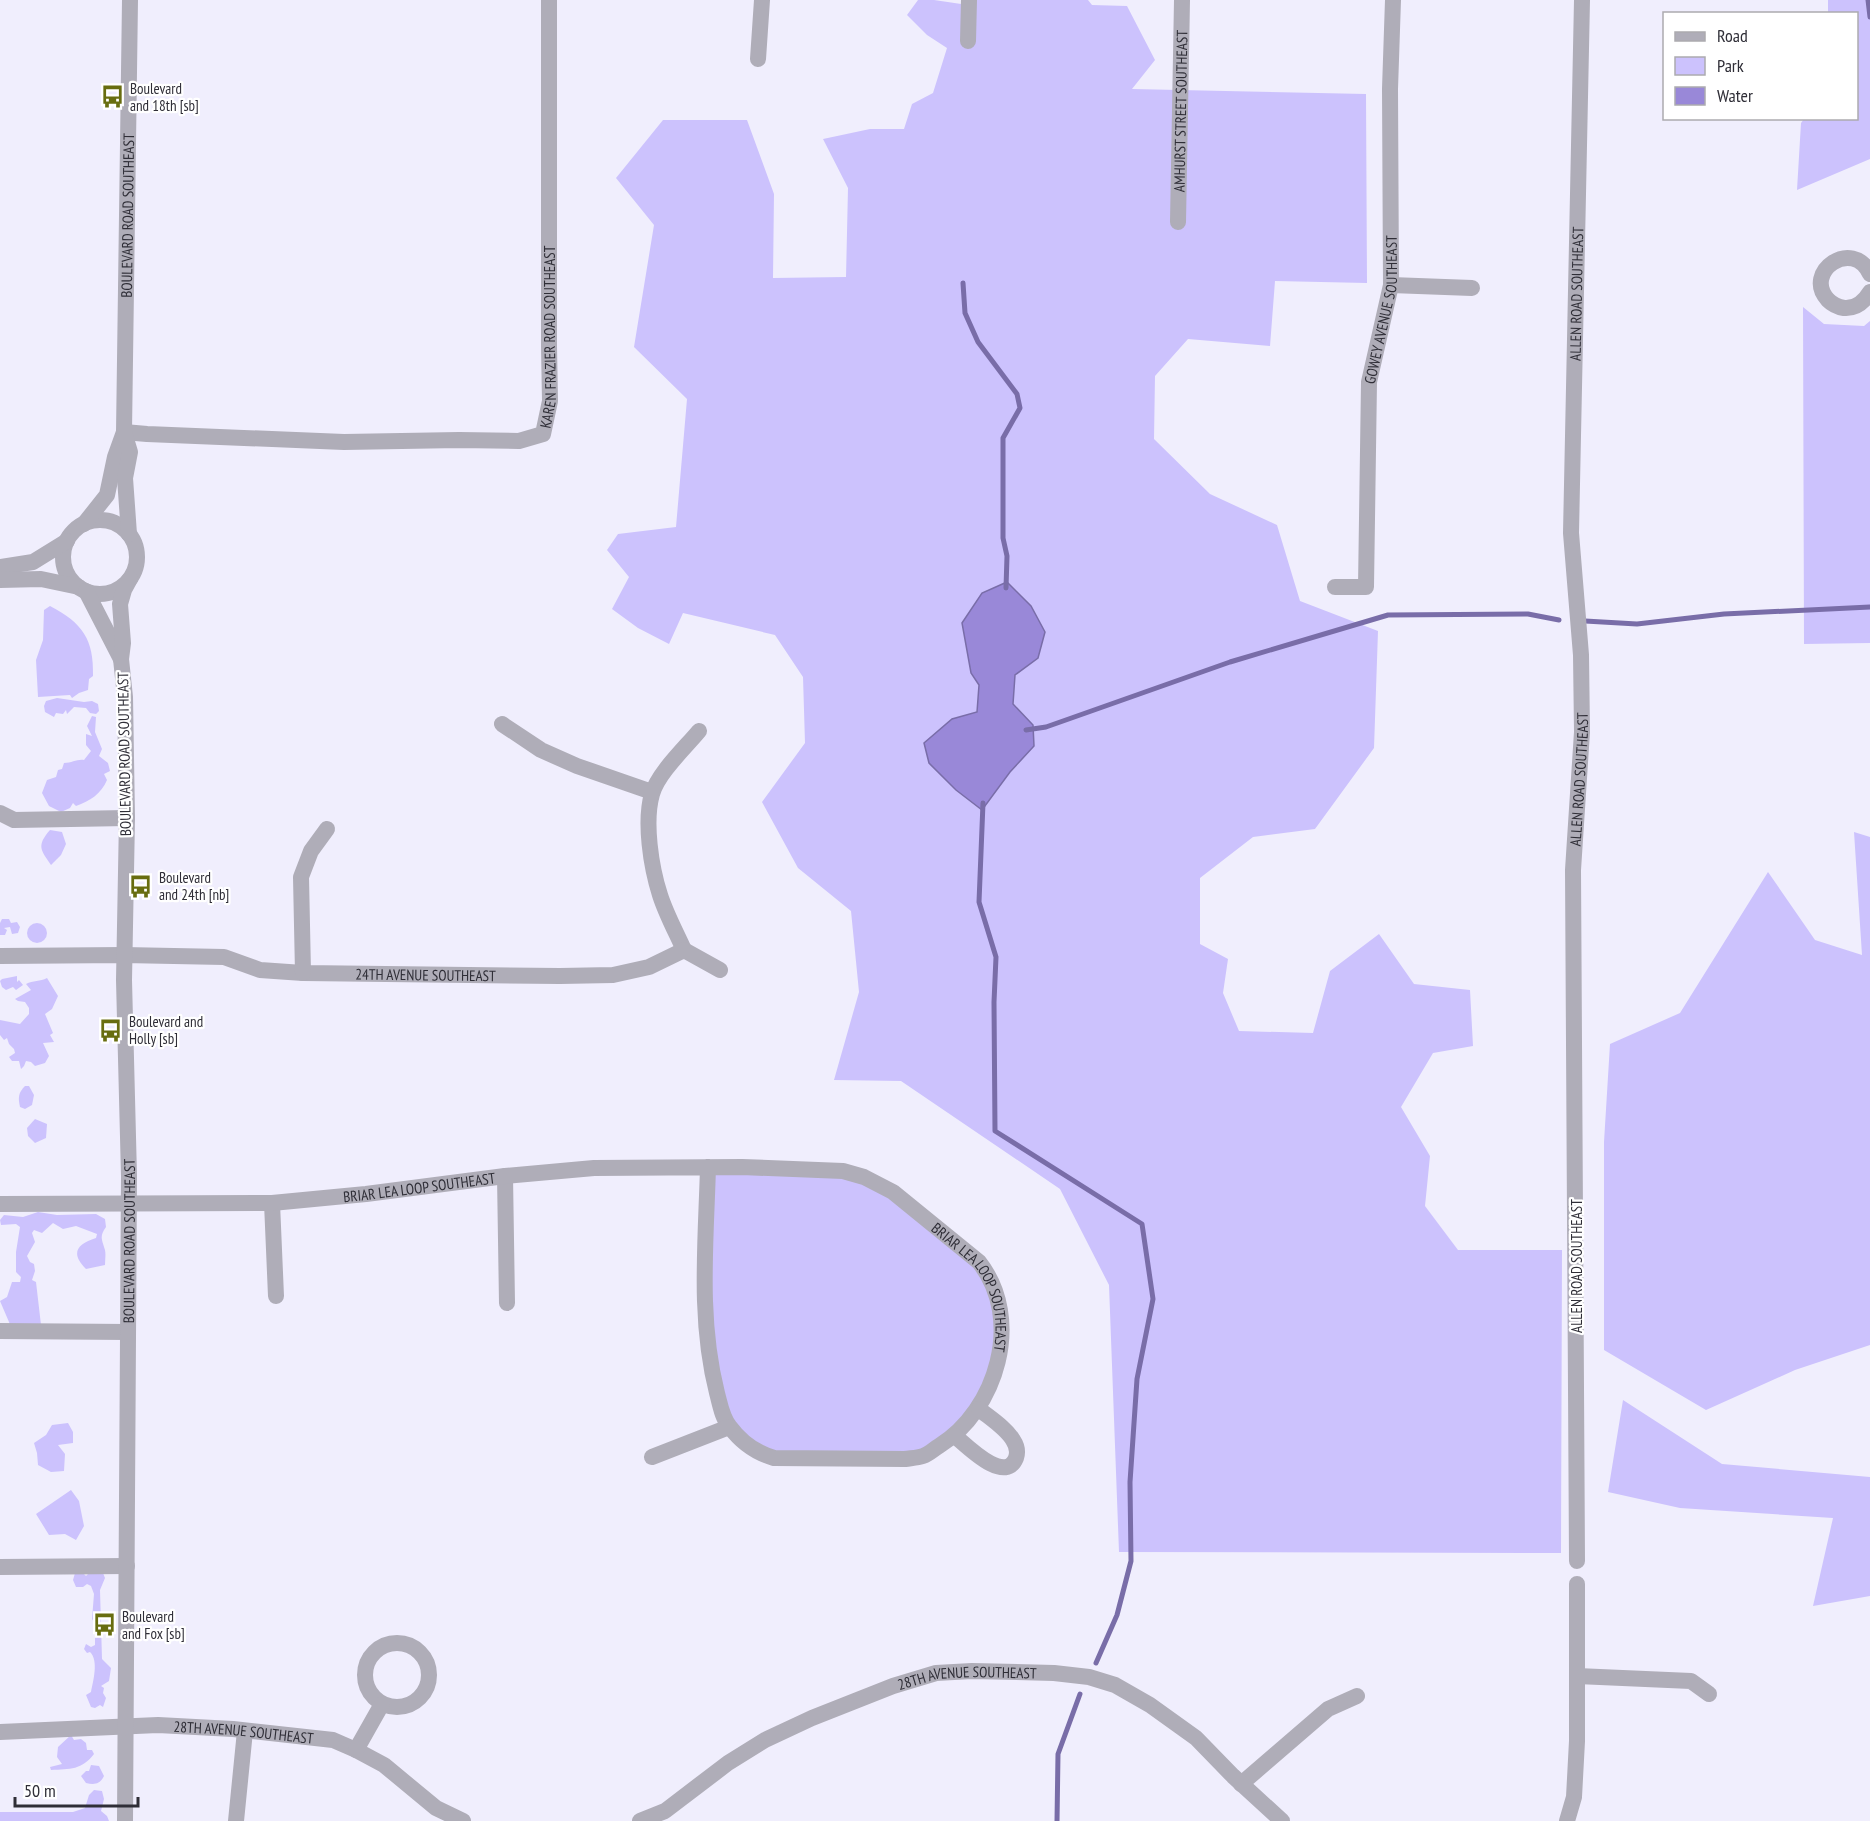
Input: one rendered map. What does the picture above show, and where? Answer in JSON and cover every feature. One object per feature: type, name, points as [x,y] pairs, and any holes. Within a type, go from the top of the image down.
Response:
[{"type":"street","name":"BOULEVARD ROAD SOUTHEAST","points":[[129,534],[125,478],[130,452],[124,432],[130,0]]},
{"type":"street","name":"KAREN FRAZIER ROAD SOUTHEAST","points":[[124,432],[344,442],[519,441],[543,434],[550,401],[549,0]]},
{"type":"street","points":[[758,59],[762,0]]},
{"type":"street","points":[[968,41],[969,0]]},
{"type":"street","name":"AMHURST STREET SOUTHEAST","points":[[1178,222],[1182,0]]},
{"type":"street","name":"GOWEY AVENUE SOUTHEAST","points":[[1335,587],[1366,587],[1369,382],[1390,285],[1390,100],[1393,0]]},
{"type":"street","name":"ALLEN ROAD SOUTHEAST","points":[[1577,1561],[1573,870],[1582,732],[1581,655],[1571,533],[1582,0]]},
{"type":"street","points":[[1870,274],[1862,263],[1855,259],[1839,258],[1826,267],[1821,282],[1825,297],[1838,307],[1854,307],[1861,304],[1870,292]]},
{"type":"street","points":[[1390,285],[1472,288]]},
{"type":"street","name":"BOULEVARD ROAD SOUTHEAST","points":[[84,524],[107,495],[115,457],[124,432]]},
{"type":"street","points":[[0,580],[40,579],[98,594],[110,593],[121,588],[130,579],[137,556],[135,544],[120,526],[108,521],[96,520],[74,531],[67,541],[63,552],[64,564],[68,576],[82,589]]},
{"type":"street","points":[[0,567],[33,562],[67,541]]},
{"type":"street","name":"BOULEVARD ROAD SOUTHEAST","points":[[125,1821],[129,1203],[124,955],[127,818],[125,697],[121,659],[123,643],[120,604],[130,579]]},
{"type":"street","name":"BOULEVARD ROAD SOUTHEAST","points":[[82,589],[121,659]]},
{"type":"street","points":[[502,724],[541,750],[576,766],[652,792]]},
{"type":"street","points":[[699,731],[652,792],[649,815],[652,860],[659,894],[684,950],[720,970]]},
{"type":"street","points":[[0,813],[14,820],[127,818]]},
{"type":"street","points":[[303,973],[301,877],[311,851],[327,829]]},
{"type":"street","name":"24TH AVENUE SOUTHEAST","points":[[0,956],[224,957],[260,970],[303,973],[560,976],[613,975],[649,967],[684,950]]},
{"type":"street","name":"BRIAR LEA LOOP SOUTHEAST","points":[[0,1204],[272,1203],[594,1168],[708,1167],[843,1171],[893,1192],[979,1262],[994,1286],[1000,1310],[1001,1334],[998,1363],[979,1409],[956,1436],[924,1455],[905,1459],[774,1458],[759,1453],[729,1427],[722,1412],[707,1344],[705,1311],[708,1167]]},
{"type":"street","points":[[505,1176],[507,1303]]},
{"type":"street","points":[[272,1203],[276,1296]]},
{"type":"street","points":[[0,1331],[128,1332]]},
{"type":"street","points":[[956,1436],[991,1464],[1005,1468],[1011,1465],[1016,1457],[1017,1449],[1014,1441],[979,1409]]},
{"type":"street","points":[[652,1457],[729,1427]]},
{"type":"street","points":[[0,1567],[127,1566]]},
{"type":"street","points":[[1567,1821],[1574,1797],[1577,1741],[1577,1584]]},
{"type":"street","name":"28TH AVENUE SOUTHEAST","points":[[640,1821],[668,1816],[728,1763],[765,1740],[893,1686],[936,1672],[1054,1673],[1089,1677],[1114,1685],[1150,1705],[1196,1738],[1241,1784],[1282,1821]]},
{"type":"street","points":[[1577,1676],[1691,1681],[1709,1694]]},
{"type":"street","points":[[1241,1784],[1328,1709],[1357,1696]]},
{"type":"street","points":[[356,1750],[382,1704]]},
{"type":"street","name":"28TH AVENUE SOUTHEAST","points":[[0,1732],[158,1725],[333,1740],[384,1766],[436,1808],[463,1821]]},
{"type":"street","points":[[236,1821],[245,1731]]},
{"type":"green space","points":[[918,0],[968,5],[969,0],[1088,0],[1092,5],[1127,6],[1155,60],[1132,89],[1366,94],[1367,283],[1275,281],[1270,346],[1188,339],[1155,376],[1154,439],[1210,494],[1277,525],[1300,601],[1378,631],[1374,748],[1315,829],[1253,837],[1200,878],[1200,944],[1228,959],[1223,993],[1239,1031],[1313,1033],[1330,971],[1379,934],[1414,984],[1470,990],[1473,1046],[1433,1053],[1401,1107],[1430,1156],[1425,1206],[1458,1250],[1562,1250],[1561,1553],[1119,1552],[1109,1285],[1060,1189],[901,1081],[834,1080],[859,992],[851,911],[798,868],[762,802],[805,743],[803,677],[775,635],[683,613],[669,644],[638,628],[612,609],[629,577],[607,550],[618,534],[676,527],[687,399],[634,347],[654,225],[616,178],[663,120],[747,120],[774,194],[773,278],[846,277],[848,188],[823,139],[870,129],[904,129],[912,104],[933,93],[947,48],[927,35],[907,15]],"holes":[[[1038,658],[1015,675],[1013,704],[1033,725],[1034,746],[1010,772],[982,810],[956,790],[929,763],[952,719],[977,712],[979,684],[971,673]]]},
{"type":"green space","points":[[1828,0],[1870,0],[1870,159],[1797,190],[1801,123],[1803,120],[1858,120],[1858,12],[1828,12]]},
{"type":"green space","points":[[1803,307],[1824,324],[1864,326],[1870,321],[1870,643],[1804,644]]},
{"type":"green space","points":[[50,606],[71,619],[89,643],[93,676],[89,679],[88,690],[72,698],[70,695],[38,697],[36,660],[43,640],[44,610]]},
{"type":"green space","points":[[57,698],[92,701],[98,704],[99,711],[96,714],[90,713],[86,708],[74,707],[67,714],[66,710],[63,714],[56,713],[54,717],[45,712],[44,706],[46,701]]},
{"type":"green space","points":[[92,716],[96,717],[95,732],[102,749],[99,756],[108,763],[110,771],[104,774],[107,780],[94,796],[76,806],[73,803],[70,808],[61,812],[49,806],[42,793],[47,780],[56,777],[64,763],[84,760],[91,751],[86,745],[86,734],[92,736],[87,726]]},
{"type":"green space","points":[[50,830],[62,832],[66,844],[61,855],[51,865],[42,848],[43,840]]},
{"type":"green space","points":[[1854,832],[1870,837],[1870,1345],[1795,1370],[1706,1410],[1604,1350],[1604,1142],[1610,1044],[1680,1013],[1768,872],[1815,940],[1862,955]]},
{"type":"green space","points":[[2,919],[9,919],[11,923],[17,922],[20,927],[18,933],[12,934],[10,927],[4,928],[7,930],[5,935],[0,935]]},
{"type":"green space","points":[[37,923],[44,926],[47,933],[44,940],[37,943],[30,940],[27,933],[30,926]]},
{"type":"green space","points":[[17,976],[17,982],[19,980],[23,985],[16,990],[13,987],[6,990],[2,987],[0,981],[2,979]]},
{"type":"green space","points":[[47,978],[58,996],[52,1009],[45,1014],[53,1033],[50,1035],[54,1042],[43,1043],[49,1056],[45,1063],[35,1066],[26,1061],[21,1069],[19,1061],[12,1061],[9,1057],[15,1053],[7,1038],[4,1040],[0,1035],[0,1020],[20,1024],[29,1014],[29,1008],[25,1002],[15,999],[31,990],[26,984]]},
{"type":"green space","points":[[25,1086],[29,1086],[34,1095],[32,1105],[25,1109],[20,1107],[19,1098]]},
{"type":"green space","points":[[35,1119],[47,1124],[46,1138],[35,1143],[28,1136],[27,1128]]},
{"type":"green space","points":[[708,1167],[864,1177],[979,1262],[1001,1334],[979,1409],[924,1456],[774,1458],[729,1427],[712,1372]]},
{"type":"green space","points":[[38,1212],[57,1215],[96,1214],[105,1219],[106,1227],[102,1238],[105,1265],[86,1269],[78,1258],[80,1246],[96,1238],[97,1234],[76,1226],[63,1229],[53,1223],[42,1233],[34,1230],[32,1233],[35,1242],[27,1256],[34,1264],[35,1271],[32,1280],[36,1282],[41,1325],[12,1329],[0,1301],[7,1297],[12,1282],[20,1282],[21,1277],[16,1272],[16,1252],[20,1227],[16,1224],[1,1225],[0,1220],[4,1215],[23,1217]]},
{"type":"green space","points":[[1623,1400],[1722,1464],[1870,1477],[1870,1596],[1813,1606],[1833,1518],[1680,1508],[1608,1492]]},
{"type":"green space","points":[[68,1423],[73,1432],[73,1443],[58,1445],[65,1454],[64,1471],[51,1472],[38,1465],[34,1443],[46,1435],[52,1425]]},
{"type":"green space","points":[[71,1490],[79,1501],[84,1526],[76,1540],[65,1534],[49,1535],[36,1514]]},
{"type":"green space","points":[[82,1572],[86,1576],[90,1572],[103,1573],[105,1578],[100,1590],[102,1659],[111,1668],[109,1681],[101,1686],[104,1688],[103,1693],[106,1698],[103,1707],[100,1705],[95,1708],[91,1707],[86,1695],[91,1692],[95,1666],[93,1656],[84,1649],[86,1644],[91,1647],[95,1645],[95,1624],[92,1619],[94,1594],[91,1586],[87,1584],[83,1587],[76,1587],[73,1580],[75,1573]]},
{"type":"green space","points":[[71,1735],[74,1740],[81,1739],[86,1743],[87,1750],[92,1750],[94,1754],[80,1766],[51,1770],[50,1767],[62,1764],[57,1757],[58,1747]]},
{"type":"green space","points":[[91,1765],[99,1766],[104,1776],[101,1781],[92,1784],[86,1783],[81,1776],[89,1771]]},
{"type":"green space","points":[[94,1790],[102,1791],[104,1799],[101,1811],[109,1821],[0,1821],[0,1812],[73,1812],[85,1808],[89,1795]]},
{"type":"water","points":[[1007,582],[1031,606],[1045,632],[1038,658],[1015,675],[1013,704],[1033,725],[1034,746],[1010,772],[982,810],[956,790],[929,763],[924,743],[952,719],[977,712],[979,685],[971,673],[962,623],[982,593]]},
{"type":"waterway","points":[[1868,0],[1870,17]]},
{"type":"waterway","points":[[963,283],[965,313],[978,342],[1017,394],[1020,408],[1003,438],[1003,538],[1007,556],[1006,588]]},
{"type":"waterway","points":[[1585,621],[1637,624],[1724,614],[1870,607]]},
{"type":"waterway","points":[[1026,730],[1046,727],[1230,662],[1388,615],[1528,614],[1559,620]]},
{"type":"waterway","points":[[983,803],[979,902],[996,957],[995,1131],[1142,1224],[1153,1299],[1137,1379],[1130,1482],[1131,1561],[1117,1615],[1096,1663]]},
{"type":"waterway","points":[[1057,1821],[1058,1754],[1080,1694]]},
{"type":"place","name":"Boulevard and 18th [sb]","points":[[112,97]]},
{"type":"place","name":"Boulevard and 24th [nb]","points":[[141,886]]},
{"type":"place","name":"Boulevard and Holly [sb]","points":[[111,1030]]},
{"type":"place","name":"Boulevard and Fox [sb]","points":[[104,1625]]}]
